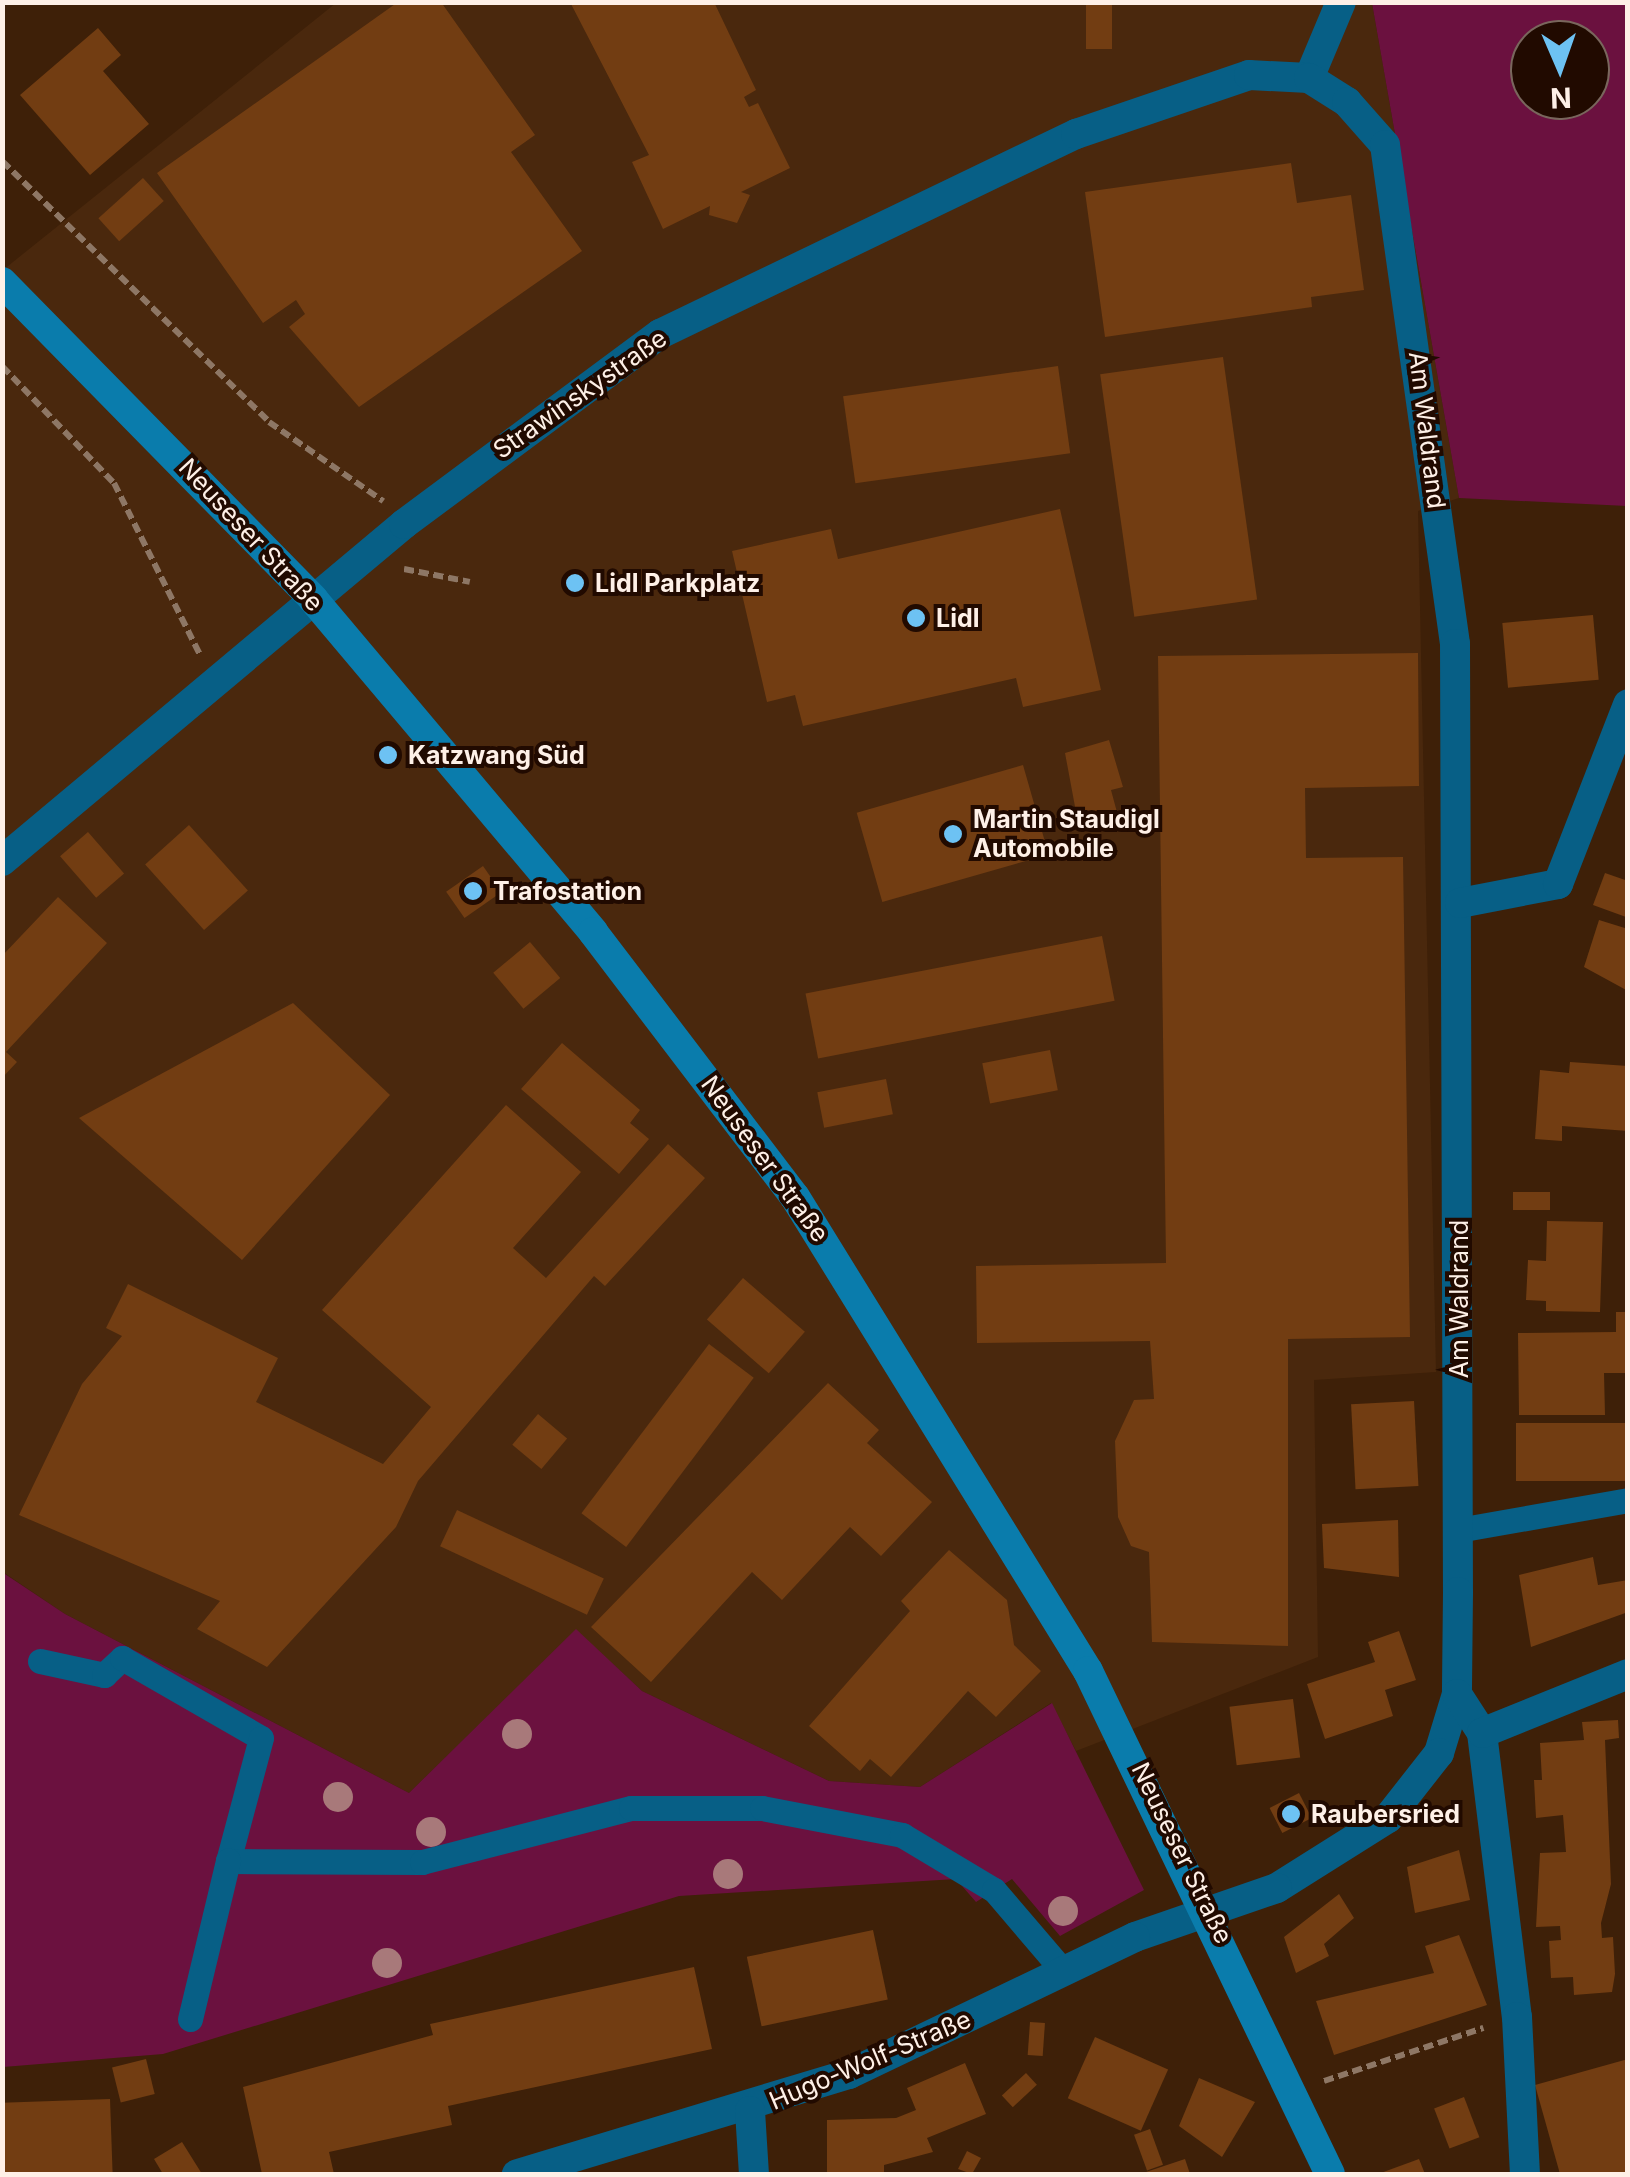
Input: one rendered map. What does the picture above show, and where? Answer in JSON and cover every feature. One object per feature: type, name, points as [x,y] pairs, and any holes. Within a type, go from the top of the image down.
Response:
[{"type":"main road","name":"Neuseser Straße","points":[[2,282],[313,599],[571,905],[795,1197],[1024,1559],[1210,1909],[1330,2174]]},
{"type":"street","points":[[1309,78],[1340,2]]},
{"type":"street","name":"Strawinskystraße","points":[[2,861],[212,679],[404,524],[660,334],[1076,134],[1249,75],[1309,78]]},
{"type":"street","name":"Am Waldrand","points":[[1210,1909],[1315,1869],[1388,1818],[1439,1753],[1457,1694],[1460,903],[1455,644],[1385,145],[1347,102],[1309,78]]},
{"type":"street","points":[[1460,903],[1558,884],[1628,704]]},
{"type":"street","points":[[1482,1733],[1628,1674]]},
{"type":"street","points":[[1457,1694],[1482,1733],[1517,2017],[1525,2174]]},
{"type":"street","name":"Hugo-Wolf-Straße","points":[[516,2174],[750,2111],[1210,1909]]},
{"type":"street","points":[[750,2111],[754,2174]]},
{"type":"lane","points":[[1458,1530],[1628,1500]]},
{"type":"lane","points":[[40,1661],[104,1675],[122,1658],[261,1738],[190,2019]]},
{"type":"lane","points":[[228,1861],[422,1862],[631,1808],[762,1808],[902,1835],[994,1890],[1064,1972]]},
{"type":"path","points":[[2,161],[269,422],[365,480],[404,524]]},
{"type":"path","points":[[2,366],[114,483],[212,679]]},
{"type":"path","points":[[373,549],[412,574],[470,582]]},
{"type":"path","points":[[1294,2090],[1517,2017]]},
{"type":"shaded area","points":[[336,3],[1372,3],[1459,498],[1418,511],[1436,1372],[1314,1380],[1318,1657],[1076,1751],[1051,1703],[920,1787],[829,1781],[642,1691],[576,1630],[409,1793],[65,1614],[3,1572],[3,270]]},
{"type":"shaded area","points":[[1372,3],[1627,3],[1627,506],[1459,498]]},
{"type":"shaded area","points":[[2,1572],[65,1614],[409,1793],[576,1629],[642,1691],[829,1781],[920,1787],[1052,1703],[1144,1890],[1060,1936],[1012,1879],[976,1902],[956,1879],[679,1896],[163,2054],[3,2067]]},
{"type":"building","points":[[398,2],[441,2],[535,135],[511,152],[582,251],[359,407],[289,327],[305,314],[296,300],[263,323],[157,173]]},
{"type":"building","points":[[570,2],[714,2],[756,90],[744,97],[749,107],[758,103],[790,168],[741,192],[750,195],[737,223],[709,215],[710,206],[663,229],[632,162],[649,155]]},
{"type":"building","points":[[1086,2],[1112,2],[1112,49],[1086,49]]},
{"type":"building","points":[[98,28],[121,55],[103,71],[149,124],[90,175],[20,95]]},
{"type":"building","points":[[1291,163],[1297,203],[1351,195],[1364,290],[1311,297],[1312,307],[1105,337],[1085,192]]},
{"type":"building","points":[[143,178],[164,201],[119,241],[98,218]]},
{"type":"building","points":[[1223,357],[1257,600],[1134,617],[1100,374]]},
{"type":"building","points":[[1058,366],[1070,453],[855,483],[843,396]]},
{"type":"building","name":"Lidl","points":[[1060,509],[1101,690],[1023,707],[1016,678],[803,726],[795,695],[767,702],[732,551],[831,529],[838,559]]},
{"type":"building","points":[[1593,615],[1599,680],[1508,688],[1502,623]]},
{"type":"building","points":[[1418,653],[1419,786],[1305,788],[1306,858],[1403,857],[1410,1337],[1288,1339],[1288,1646],[1152,1642],[1149,1552],[1131,1546],[1118,1517],[1115,1441],[1134,1400],[1154,1399],[1150,1341],[977,1343],[976,1266],[1166,1263],[1158,656]]},
{"type":"building","points":[[1109,740],[1123,787],[1111,790],[1118,816],[1079,828],[1065,753]]},
{"type":"building","name":"Martin Staudigl Automobile","points":[[1023,765],[1049,854],[882,902],[857,813]]},
{"type":"building","points":[[189,825],[248,890],[204,930],[145,864]]},
{"type":"building","points":[[88,832],[124,874],[96,898],[60,856]]},
{"type":"building","name":"Trafostation","points":[[483,866],[501,892],[464,918],[446,892]]},
{"type":"building","points":[[1605,873],[1628,881],[1626,917],[1593,905]]},
{"type":"building","points":[[58,897],[107,943],[6,1052],[17,1062],[2,1078],[2,956]]},
{"type":"building","points":[[1599,920],[1628,929],[1628,991],[1584,967]]},
{"type":"building","points":[[1102,936],[1115,1001],[818,1058],[806,994]]},
{"type":"building","points":[[530,942],[560,978],[523,1009],[493,973]]},
{"type":"building","points":[[293,1003],[390,1095],[242,1260],[79,1118]]},
{"type":"building","points":[[562,1043],[640,1110],[630,1123],[649,1139],[619,1174],[521,1089]]},
{"type":"building","points":[[1050,1050],[1058,1090],[990,1103],[982,1063]]},
{"type":"building","points":[[1570,1062],[1628,1066],[1628,1131],[1562,1126],[1562,1141],[1535,1139],[1540,1070],[1569,1073]]},
{"type":"building","points":[[886,1079],[893,1114],[824,1128],[817,1092]]},
{"type":"building","points":[[506,1105],[581,1172],[513,1248],[546,1278],[668,1144],[705,1178],[605,1286],[594,1276],[418,1481],[396,1527],[267,1667],[197,1629],[220,1601],[19,1515],[82,1384],[122,1336],[106,1328],[128,1284],[278,1358],[256,1402],[383,1464],[431,1407],[322,1310]]},
{"type":"building","points":[[1513,1192],[1550,1192],[1550,1210],[1513,1210]]},
{"type":"building","points":[[1547,1221],[1603,1222],[1600,1312],[1546,1311],[1546,1301],[1526,1300],[1528,1260],[1546,1261]]},
{"type":"building","points":[[743,1278],[805,1332],[769,1373],[707,1320]]},
{"type":"building","points":[[1616,1312],[1628,1312],[1628,1373],[1604,1373],[1605,1415],[1519,1415],[1518,1333],[1616,1332]]},
{"type":"building","points":[[709,1344],[754,1378],[626,1547],[581,1513]]},
{"type":"building","points":[[828,1383],[879,1430],[867,1443],[932,1502],[881,1556],[850,1527],[782,1600],[752,1572],[651,1682],[591,1627]]},
{"type":"building","points":[[1414,1401],[1418,1486],[1356,1489],[1351,1404]]},
{"type":"building","points":[[538,1414],[567,1438],[541,1469],[512,1445]]},
{"type":"building","points":[[1516,1423],[1628,1423],[1628,1481],[1516,1481]]},
{"type":"building","points":[[457,1510],[604,1578],[587,1615],[440,1546]]},
{"type":"building","points":[[1398,1520],[1399,1577],[1324,1568],[1322,1524]]},
{"type":"building","points":[[949,1550],[1007,1600],[1014,1645],[1041,1671],[996,1717],[968,1691],[891,1777],[870,1759],[860,1771],[809,1726],[910,1611],[901,1601]]},
{"type":"building","points":[[1593,1557],[1598,1585],[1628,1580],[1628,1612],[1531,1647],[1519,1575]]},
{"type":"building","points":[[1399,1631],[1416,1680],[1385,1690],[1393,1716],[1325,1739],[1307,1684],[1375,1662],[1368,1642]]},
{"type":"building","points":[[1293,1699],[1300,1758],[1237,1765],[1229,1707]]},
{"type":"building","points":[[1618,1720],[1619,1738],[1605,1740],[1611,1884],[1601,1923],[1602,1938],[1613,1937],[1615,1974],[1612,1992],[1574,1995],[1573,1977],[1551,1978],[1549,1941],[1561,1940],[1560,1926],[1536,1927],[1540,1853],[1566,1852],[1563,1815],[1536,1818],[1534,1780],[1542,1780],[1540,1743],[1584,1740],[1582,1722]]},
{"type":"building","name":"Raubersried","points":[[1299,1793],[1312,1818],[1282,1833],[1270,1808]]},
{"type":"building","points":[[1459,1850],[1470,1900],[1415,1913],[1407,1867]]},
{"type":"building","points":[[1339,1894],[1354,1918],[1324,1944],[1329,1956],[1296,1973],[1284,1937]]},
{"type":"building","points":[[873,1930],[888,1999],[762,2026],[747,1957]]},
{"type":"building","points":[[1459,1935],[1487,2005],[1334,2055],[1316,2001],[1434,1973],[1425,1946]]},
{"type":"building","points":[[694,1967],[712,2049],[448,2106],[452,2125],[329,2152],[334,2174],[262,2174],[243,2087],[433,2035],[430,2024]]},
{"type":"building","points":[[1030,2022],[1045,2023],[1043,2056],[1028,2055]]},
{"type":"building","points":[[1095,2037],[1168,2070],[1141,2131],[1068,2098]]},
{"type":"building","points":[[146,2059],[155,2094],[121,2102],[112,2067]]},
{"type":"building","points":[[1628,2059],[1628,2174],[1560,2174],[1535,2085]]},
{"type":"building","points":[[965,2063],[986,2114],[927,2138],[933,2152],[884,2165],[884,2174],[827,2174],[827,2120],[896,2118],[916,2110],[907,2088]]},
{"type":"building","points":[[1026,2073],[1037,2085],[1013,2107],[1002,2096]]},
{"type":"building","points":[[1199,2078],[1255,2102],[1222,2157],[1179,2126]]},
{"type":"building","points":[[1464,2097],[1479,2137],[1450,2149],[1434,2108]]},
{"type":"building","points":[[110,2099],[113,2174],[5,2174],[2,2103]]},
{"type":"building","points":[[1150,2129],[1163,2165],[1147,2171],[1134,2135]]},
{"type":"building","points":[[182,2142],[202,2174],[163,2174],[154,2159]]},
{"type":"building","points":[[967,2151],[981,2158],[972,2174],[958,2169]]},
{"type":"building","points":[[1185,2159],[1190,2174],[1140,2174]]},
{"type":"building","points":[[1419,2159],[1425,2174],[1378,2174]]},
{"type":"place","name":"Lidl Parkplatz","points":[[575,583]]},
{"type":"place","name":"Lidl","points":[[916,618]]},
{"type":"place","name":"Katzwang Süd","points":[[388,755]]},
{"type":"place","name":"Martin Staudigl Automobile","points":[[953,834]]},
{"type":"place","name":"Trafostation","points":[[473,891]]},
{"type":"place","name":"Raubersried","points":[[1291,1814]]}]
